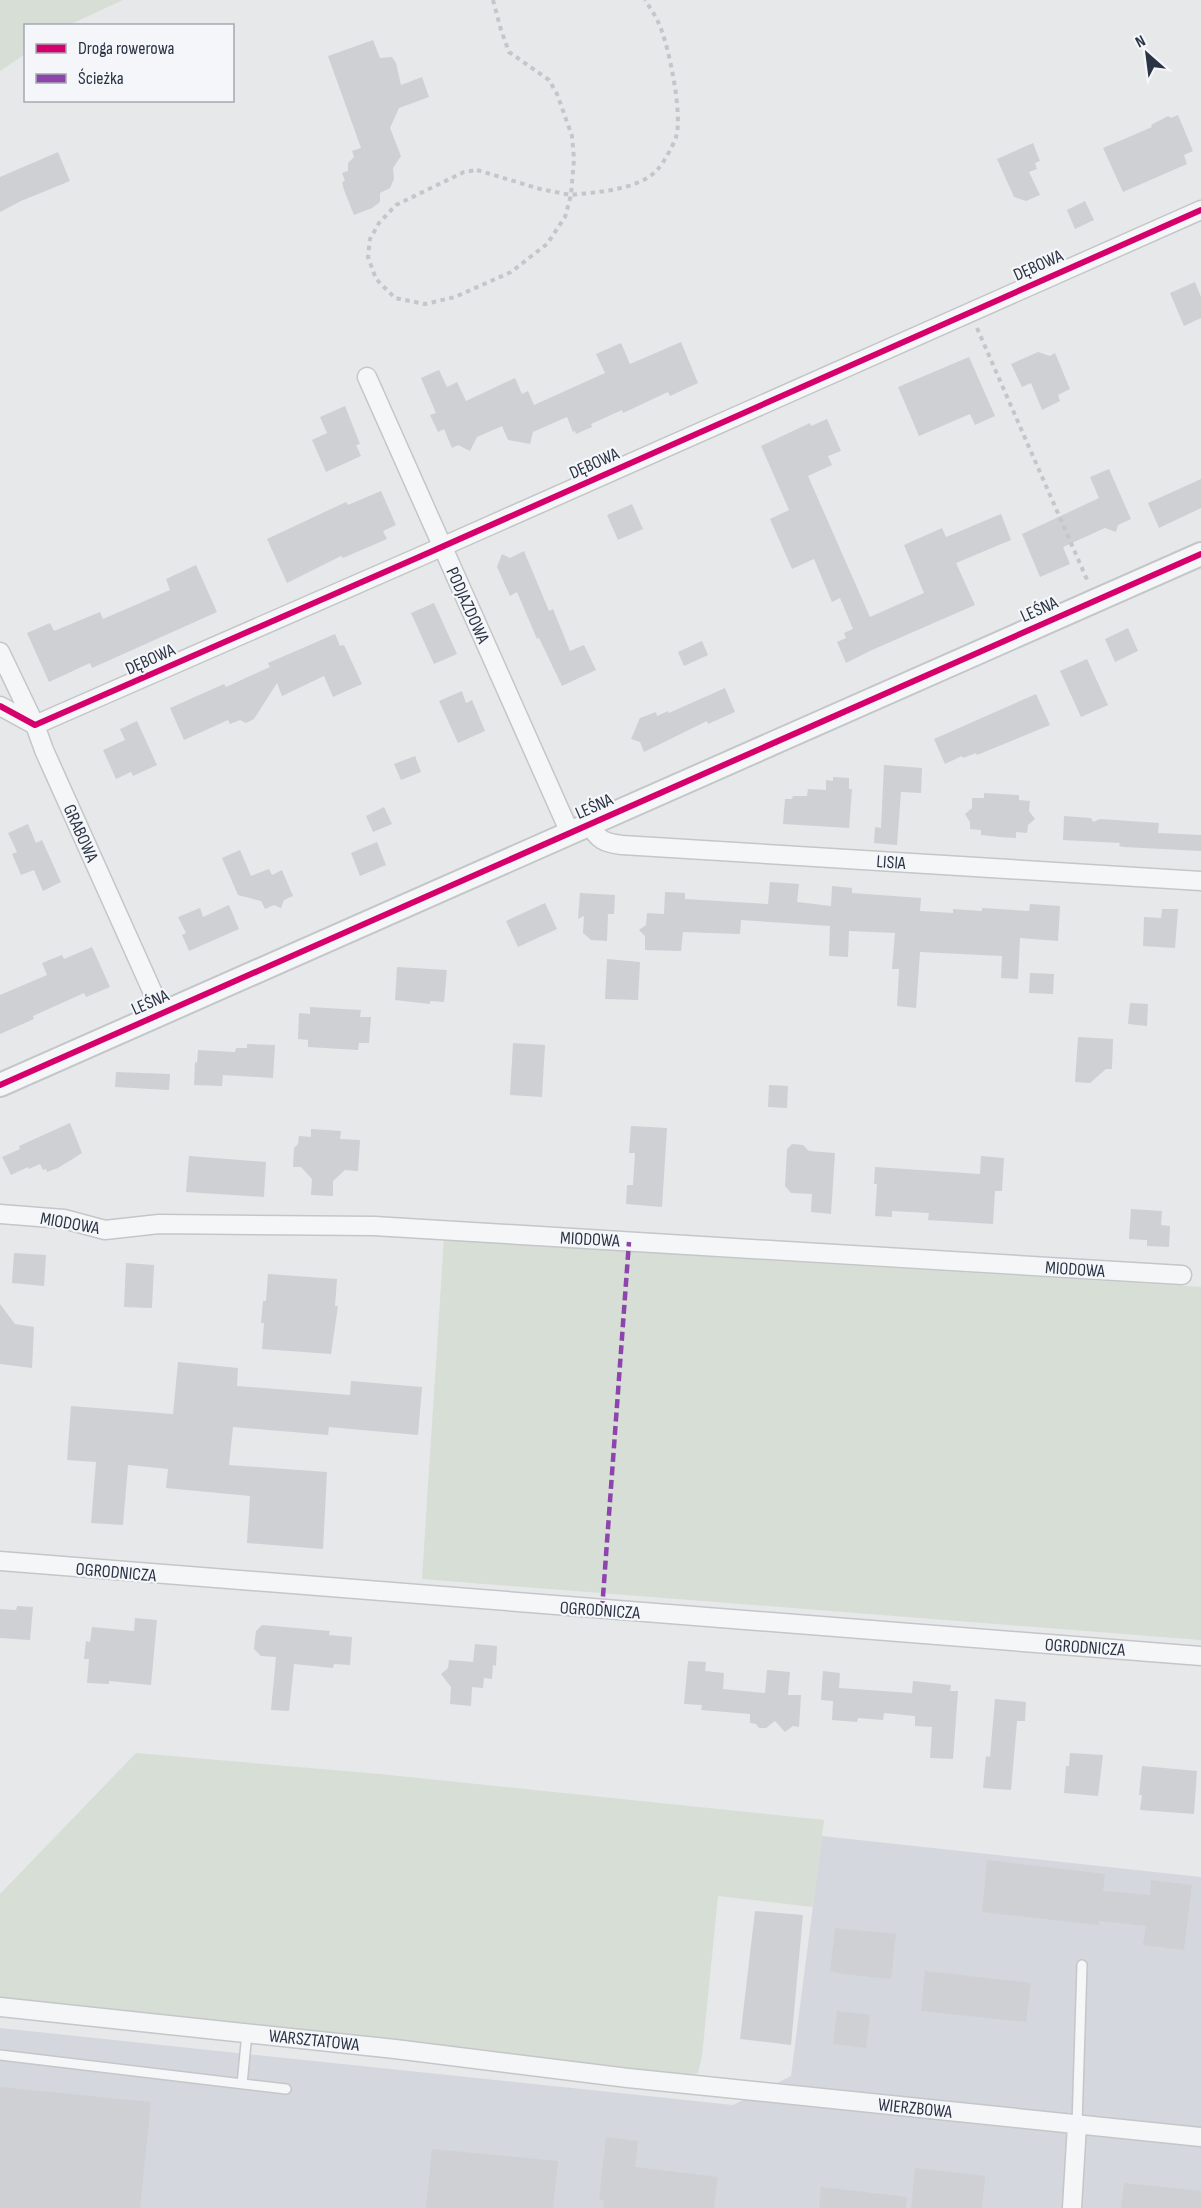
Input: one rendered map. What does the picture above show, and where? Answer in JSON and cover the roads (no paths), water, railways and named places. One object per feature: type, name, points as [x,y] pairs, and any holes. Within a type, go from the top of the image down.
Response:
[{"type":"street","name":"DĘBOWA","points":[[36,725],[1201,210]]},
{"type":"street","name":"PODJAZDOWA","points":[[367,377],[442,547],[580,828]]},
{"type":"street","name":"LEŚNA","points":[[0,1085],[1201,554]]},
{"type":"street","name":"GRABOWA","points":[[0,652],[36,725],[44,750],[162,1013]]},
{"type":"street","points":[[0,706],[36,725]]},
{"type":"street","name":"LISIA","points":[[580,828],[595,835],[603,842],[622,845],[1201,881]]},
{"type":"street","name":"MIODOWA","points":[[0,1214],[64,1219],[105,1230],[159,1224],[374,1226],[1182,1275]]},
{"type":"street","name":"OGRODNICZA","points":[[0,1562],[1201,1656]]},
{"type":"street","name":"WARSZTATOWA","points":[[0,2007],[247,2033],[628,2078]]},
{"type":"street","name":"WIERZBOWA","points":[[628,2078],[1201,2137]]},
{"type":"street","points":[[1072,2208],[1077,2126]]},
{"type":"lane","points":[[1077,2126],[1082,1965]]},
{"type":"lane","points":[[242,2084],[247,2033]]},
{"type":"lane","points":[[0,2055],[286,2089]]}]
